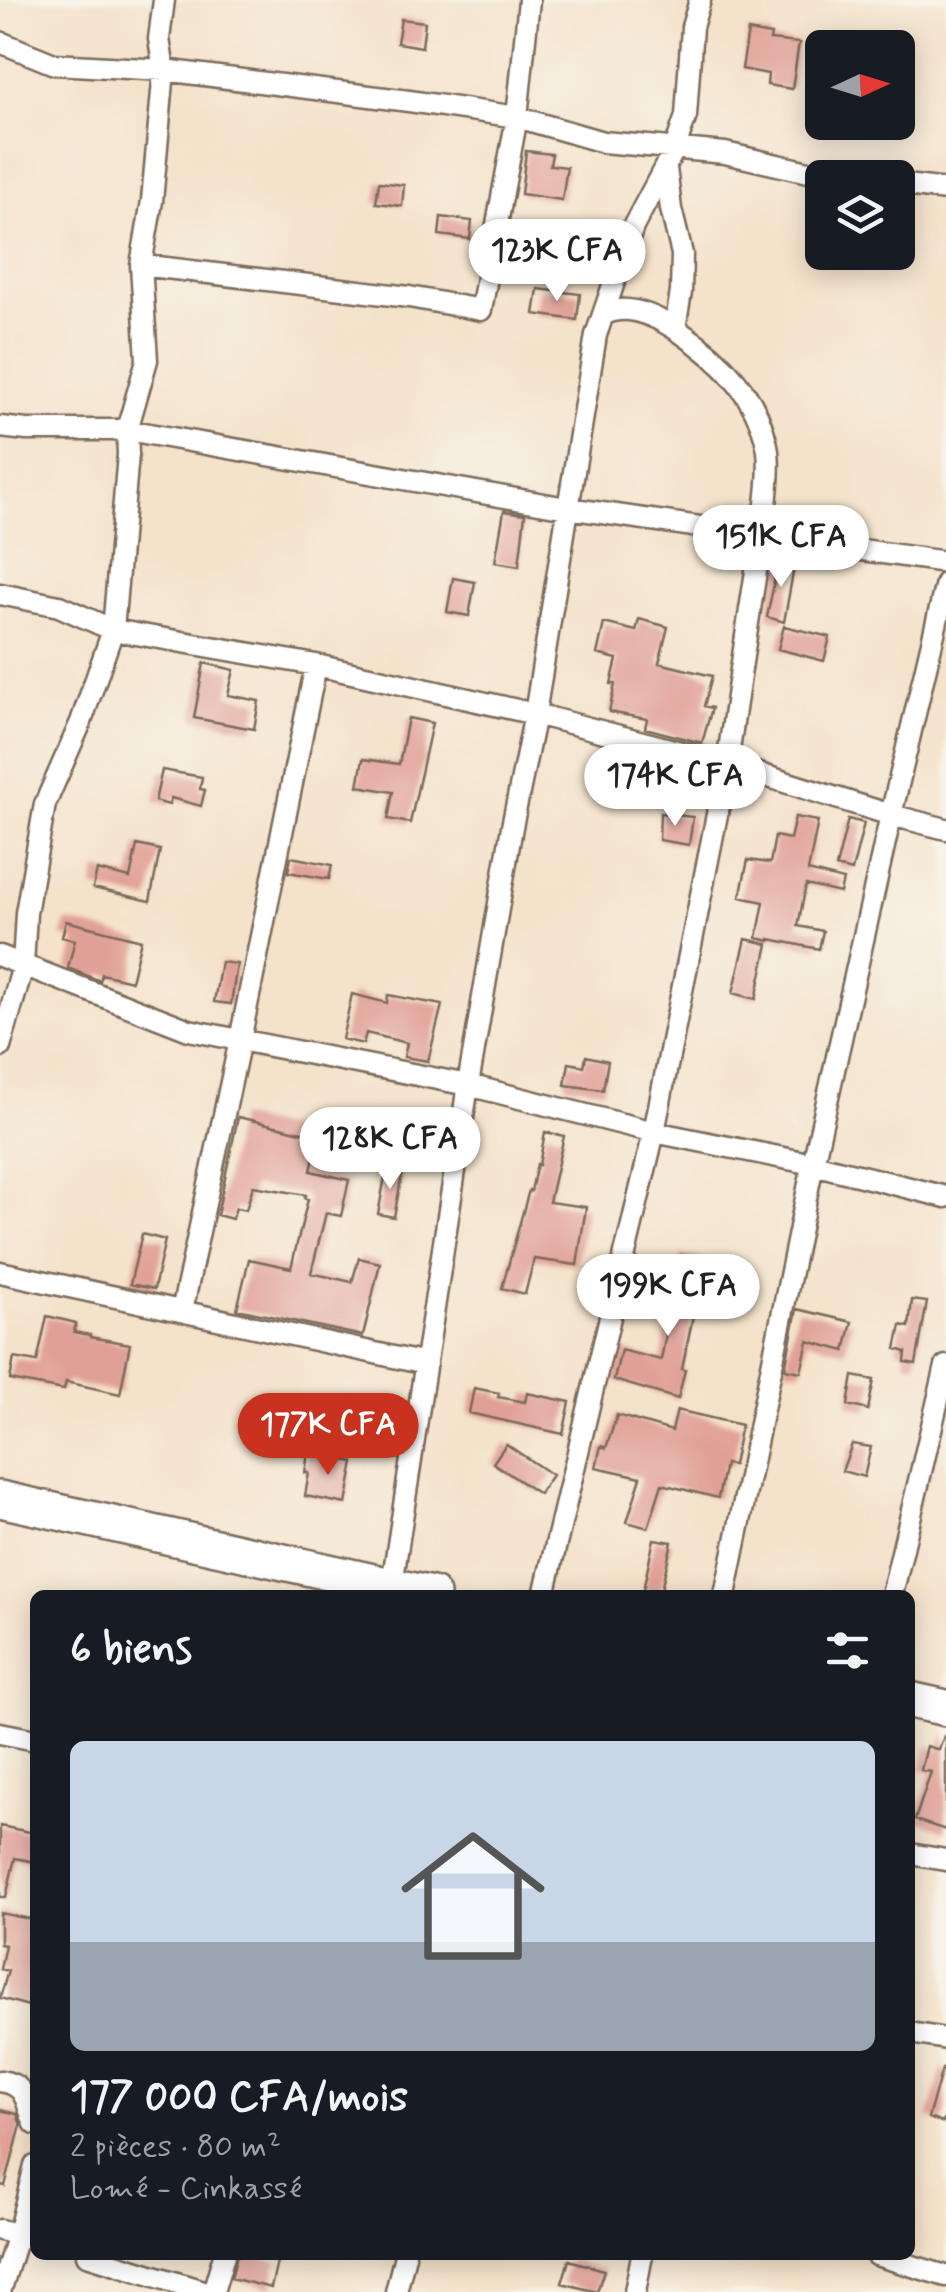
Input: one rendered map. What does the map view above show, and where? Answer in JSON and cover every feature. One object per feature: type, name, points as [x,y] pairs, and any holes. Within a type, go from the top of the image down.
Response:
[{"type":"highway","points":[[0,1499],[387,1590]]},
{"type":"highway","points":[[915,1701],[946,1708]]},
{"type":"street","points":[[0,1047],[23,966],[26,914],[45,804],[81,722],[113,630],[127,430],[147,360],[141,266],[152,201],[164,70],[159,39],[164,0]]},
{"type":"street","points":[[141,266],[409,297],[481,310],[517,118],[529,0]]},
{"type":"street","points":[[391,1590],[468,1086],[535,714],[596,335],[634,228],[686,116],[692,27],[700,0]]},
{"type":"street","points":[[0,42],[54,64],[164,70],[409,101],[517,118],[670,157],[725,153],[805,171]]},
{"type":"street","points":[[670,157],[670,209],[682,254],[682,292],[675,328]]},
{"type":"street","points":[[915,186],[946,190]]},
{"type":"street","points":[[545,1590],[654,1132],[727,764],[767,479],[768,446],[750,397],[714,357],[675,328],[634,310],[614,308],[603,315]]},
{"type":"street","points":[[0,428],[127,430],[567,508],[946,562]]},
{"type":"street","points":[[726,1590],[814,1164],[946,583]]},
{"type":"street","points":[[0,594],[59,606],[113,630],[316,665],[535,714],[727,764],[891,816],[946,828]]},
{"type":"street","points":[[182,1311],[316,665]]},
{"type":"street","points":[[0,956],[189,1030],[468,1086],[946,1197]]},
{"type":"street","points":[[0,1272],[426,1364]]},
{"type":"street","points":[[893,1590],[946,1366]]},
{"type":"street","points":[[0,1732],[30,1739]]},
{"type":"street","points":[[915,1855],[946,1860]]},
{"type":"street","points":[[915,2034],[946,2039]]},
{"type":"street","points":[[0,2081],[20,2089],[30,2108]]},
{"type":"street","points":[[0,2292],[30,2186]]},
{"type":"street","points":[[104,2260],[210,2292],[222,2260]]},
{"type":"street","points":[[396,2292],[404,2260]]},
{"type":"street","points":[[635,2292],[641,2260]]},
{"type":"street","points":[[893,2260],[946,2276]]},
{"type":"building","points":[[401,19],[425,22],[422,47],[397,43]]},
{"type":"building","points":[[748,31],[771,35],[770,40],[799,43],[792,89],[767,85],[768,74],[742,69]]},
{"type":"building","points":[[526,151],[552,154],[550,165],[567,167],[562,200],[521,194]]},
{"type":"building","points":[[379,182],[404,185],[402,206],[376,203]]},
{"type":"building","points":[[441,217],[472,221],[470,239],[439,235]]},
{"type":"building","points":[[538,289],[580,294],[577,320],[534,314]]},
{"type":"building","points":[[504,511],[525,514],[519,566],[495,562]]},
{"type":"building","points":[[779,559],[795,562],[784,622],[767,617]]},
{"type":"building","points":[[453,578],[475,582],[469,616],[447,612]]},
{"type":"building","points":[[639,619],[668,627],[659,663],[712,676],[704,706],[712,708],[702,743],[645,728],[647,719],[609,712],[617,659],[597,654],[604,623],[636,631]]},
{"type":"building","points":[[784,626],[830,637],[824,661],[778,649]]},
{"type":"building","points":[[204,663],[234,670],[228,695],[259,701],[254,729],[194,718]]},
{"type":"building","points":[[408,718],[432,723],[410,823],[388,819],[393,792],[358,786],[363,759],[399,764]]},
{"type":"building","points":[[162,770],[202,777],[200,789],[205,790],[201,806],[171,798],[169,805],[155,801]]},
{"type":"building","points":[[660,813],[693,817],[689,845],[659,840]]},
{"type":"building","points":[[795,817],[818,821],[808,871],[843,880],[840,893],[806,885],[798,926],[823,931],[819,949],[757,938],[764,902],[740,897],[748,860],[770,863],[775,836],[790,839]]},
{"type":"building","points":[[848,819],[864,823],[852,871],[836,867]]},
{"type":"building","points":[[137,845],[160,850],[150,901],[93,888],[97,870],[130,878]]},
{"type":"building","points":[[291,857],[332,865],[329,879],[288,872]]},
{"type":"building","points":[[66,921],[141,940],[131,981],[102,974],[100,981],[68,968],[75,940],[62,937]]},
{"type":"building","points":[[746,939],[768,944],[756,999],[733,993]]},
{"type":"building","points":[[221,962],[237,964],[231,1004],[214,1002]]},
{"type":"building","points":[[352,994],[387,1003],[388,995],[442,1005],[428,1061],[404,1057],[407,1043],[366,1033],[363,1044],[342,1039]]},
{"type":"building","points":[[586,1056],[608,1061],[603,1090],[565,1085],[569,1063],[584,1066]]},
{"type":"building","points":[[238,1117],[318,1136],[311,1171],[349,1180],[341,1216],[326,1213],[311,1273],[352,1282],[359,1258],[380,1263],[363,1336],[237,1309],[249,1259],[291,1268],[308,1199],[306,1195],[253,1186],[246,1210],[236,1208],[232,1219],[217,1215]]},
{"type":"building","points":[[545,1132],[564,1136],[549,1202],[586,1207],[577,1265],[534,1259],[525,1294],[502,1288]]},
{"type":"building","points":[[387,1166],[403,1169],[394,1217],[378,1214]]},
{"type":"building","points":[[142,1234],[165,1240],[154,1289],[130,1284]]},
{"type":"building","points":[[681,1255],[705,1259],[678,1399],[614,1380],[621,1350],[661,1360]]},
{"type":"building","points":[[912,1300],[927,1302],[916,1364],[905,1362],[906,1352],[896,1349],[901,1325],[909,1327]]},
{"type":"building","points":[[797,1309],[852,1322],[845,1351],[808,1341],[801,1372],[785,1369]]},
{"type":"building","points":[[47,1316],[76,1323],[74,1332],[130,1344],[120,1394],[66,1382],[64,1390],[10,1380],[14,1358],[37,1362]]},
{"type":"building","points":[[853,1376],[874,1380],[868,1410],[848,1405]]},
{"type":"building","points":[[474,1388],[525,1402],[527,1393],[570,1402],[563,1434],[469,1413]]},
{"type":"building","points":[[677,1410],[741,1425],[733,1465],[725,1464],[718,1498],[662,1484],[648,1528],[627,1522],[641,1477],[596,1467],[601,1446],[606,1448],[617,1415],[672,1431]]},
{"type":"building","points":[[506,1444],[552,1475],[539,1494],[493,1463]]},
{"type":"building","points":[[852,1444],[871,1447],[864,1477],[842,1471]]},
{"type":"building","points":[[308,1453],[354,1462],[346,1504],[305,1496]]},
{"type":"building","points":[[654,1539],[672,1542],[661,1590],[643,1590]]},
{"type":"building","points":[[944,1736],[946,1830],[915,1820],[931,1772],[921,1770],[927,1746],[939,1750]]},
{"type":"building","points":[[0,1826],[30,1832],[30,1861],[15,1858],[6,1897],[0,1897]]},
{"type":"building","points":[[0,1913],[30,1919],[30,2006],[0,1998],[8,1971],[0,1969],[5,1945],[0,1944]]},
{"type":"building","points":[[942,2069],[946,2070],[943,2123],[928,2118]]},
{"type":"building","points":[[0,2110],[17,2114],[21,2125],[5,2186],[0,2185]]},
{"type":"building","points":[[236,2260],[277,2262],[271,2288],[231,2278]]},
{"type":"building","points":[[569,2260],[604,2270],[597,2292],[562,2283]]}]
